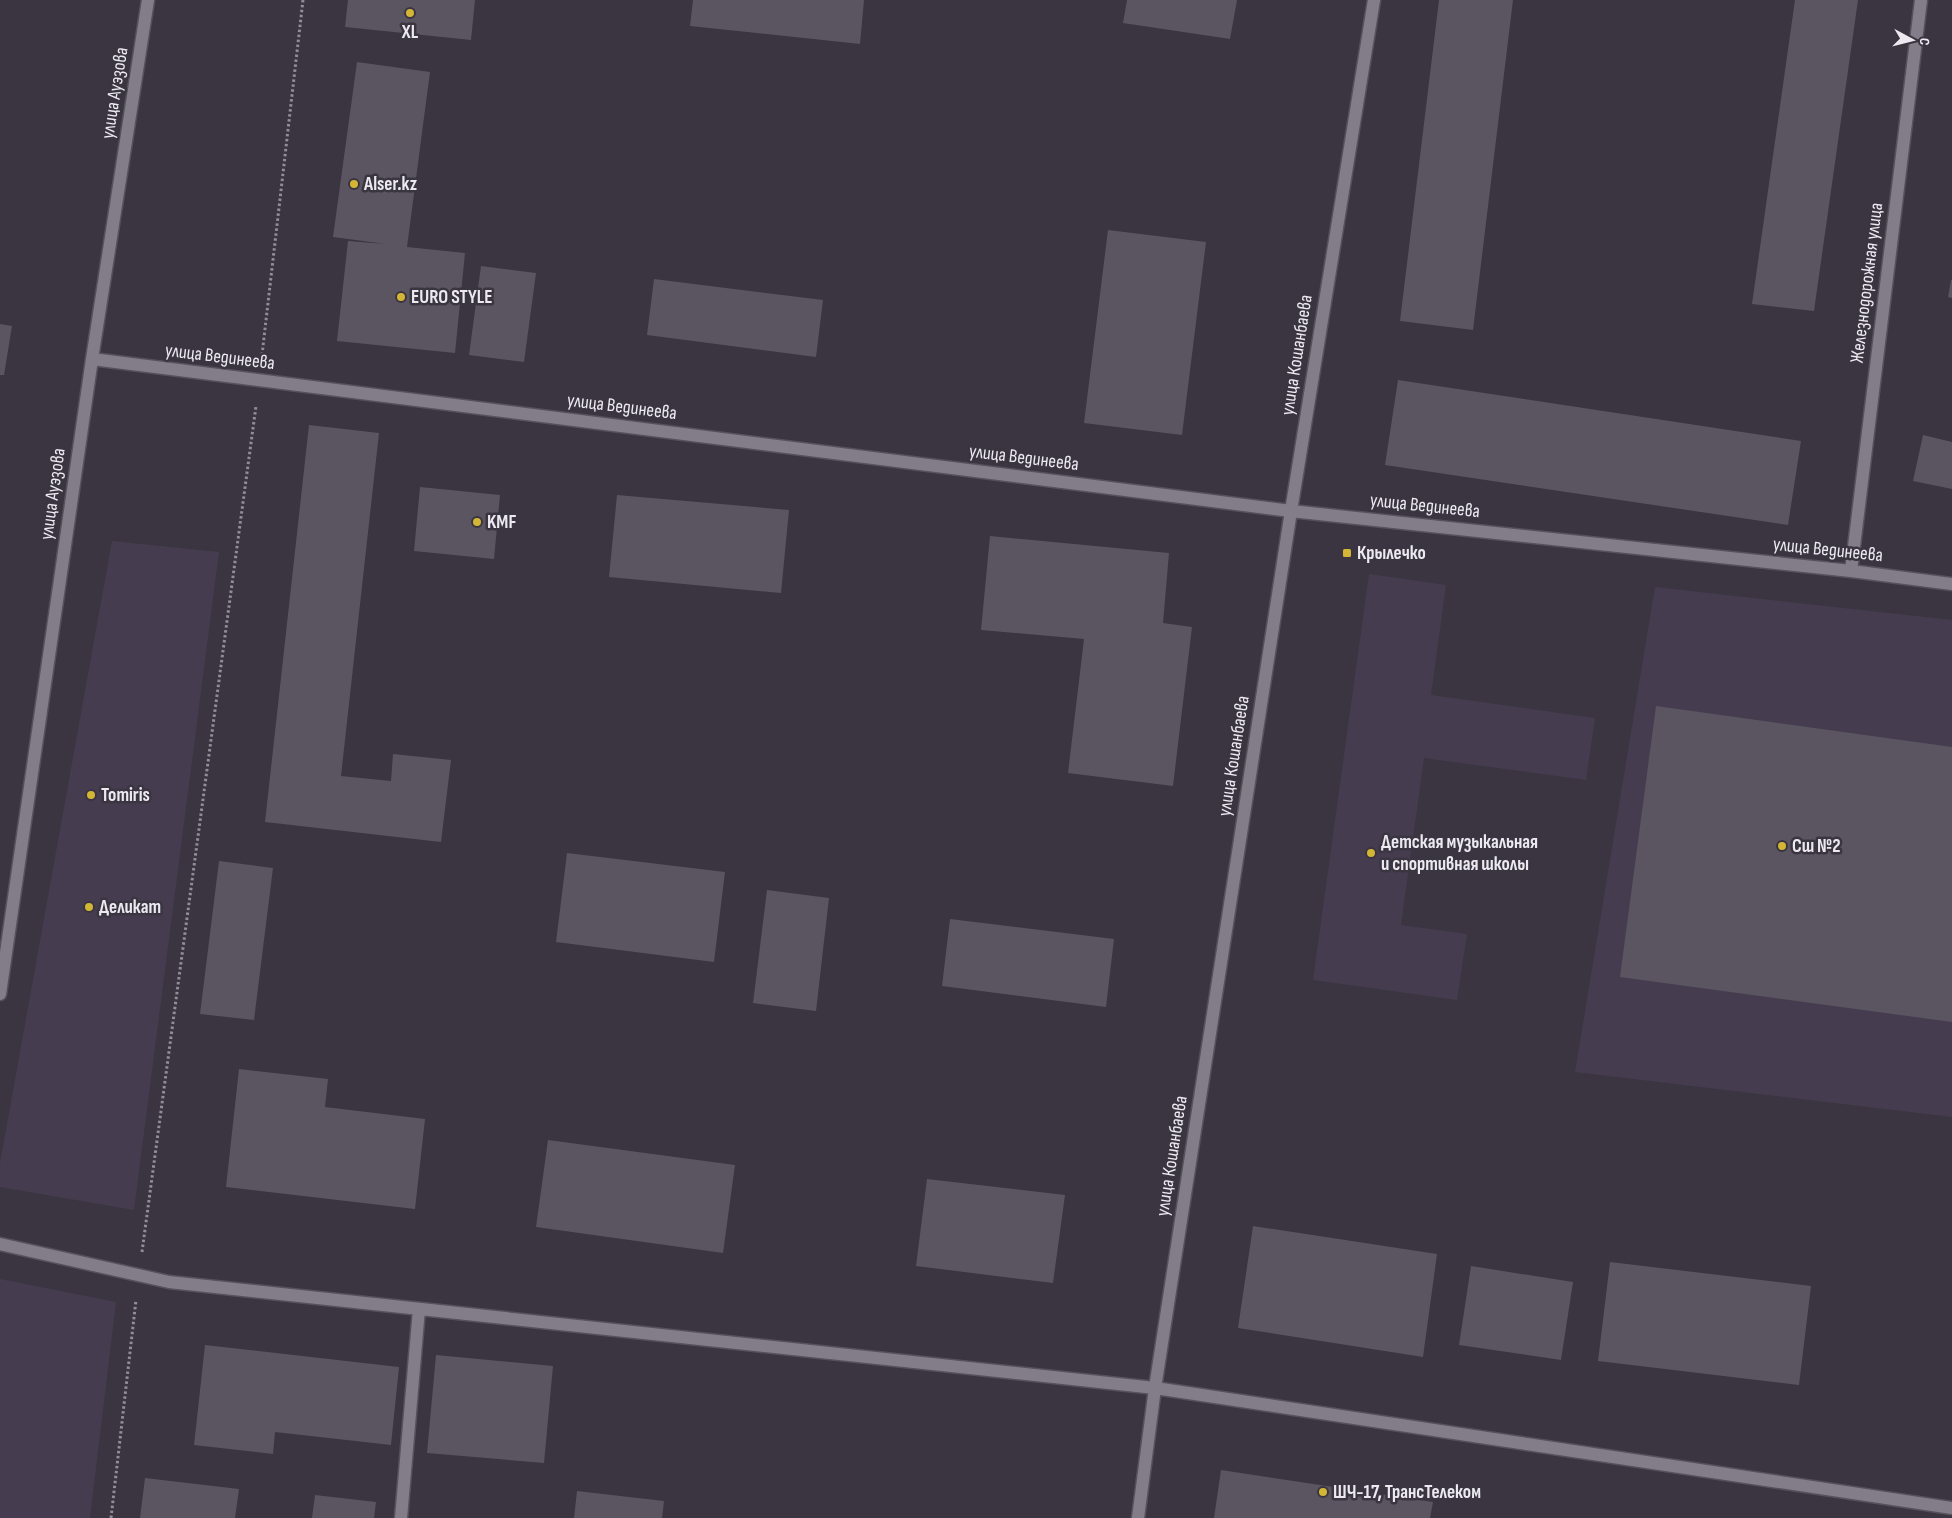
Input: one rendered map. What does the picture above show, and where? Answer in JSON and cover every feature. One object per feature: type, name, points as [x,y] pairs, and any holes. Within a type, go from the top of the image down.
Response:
[{"type":"street","name":"улица Ауэзова","points":[[0,994],[92,359],[148,0]]},
{"type":"street","name":"улица Кошанбаева","points":[[1138,1518],[1154,1388],[1291,511],[1374,0]]},
{"type":"street","name":"Железнодорожная улица","points":[[1851,571],[1921,0]]},
{"type":"street","name":"улица Вединеева","points":[[92,359],[1291,511],[1851,571],[1952,584]]},
{"type":"street","points":[[0,1244],[169,1282],[1154,1388],[1952,1508]]},
{"type":"street","points":[[401,1518],[419,1309]]},
{"type":"path","points":[[110,1518],[139,1275],[259,381],[303,0]]},
{"type":"shaded area","points":[[112,541],[219,552],[134,1210],[0,1187],[0,1163]]},
{"type":"shaded area","name":"Детская музыкальная и спортивная школы","points":[[1369,574],[1446,585],[1431,695],[1595,718],[1586,780],[1424,758],[1401,925],[1467,934],[1457,1000],[1313,980]]},
{"type":"shaded area","name":"Сш №2","points":[[1655,587],[1952,620],[1952,1117],[1575,1072]]},
{"type":"shaded area","points":[[0,1279],[116,1302],[90,1518],[0,1518]]},
{"type":"building","name":"XL","points":[[348,0],[475,0],[471,40],[345,27]]},
{"type":"building","points":[[693,0],[864,0],[860,44],[690,26]]},
{"type":"building","points":[[1127,0],[1237,0],[1230,39],[1123,23]]},
{"type":"building","points":[[1439,0],[1513,0],[1473,330],[1400,321]]},
{"type":"building","points":[[1795,0],[1858,0],[1814,311],[1752,304]]},
{"type":"building","points":[[357,62],[430,72],[407,247],[465,253],[455,353],[337,341],[348,241],[386,244],[333,237]]},
{"type":"building","points":[[1108,230],[1206,242],[1182,435],[1084,423]]},
{"type":"building","points":[[481,266],[536,273],[524,362],[469,355]]},
{"type":"building","points":[[654,279],[823,300],[816,357],[647,335]]},
{"type":"building","points":[[1952,280],[1952,298],[1948,297]]},
{"type":"building","points":[[0,324],[12,326],[4,375],[0,375]]},
{"type":"building","points":[[1398,380],[1801,441],[1788,525],[1385,465]]},
{"type":"building","points":[[309,425],[379,433],[341,776],[391,781],[393,754],[451,760],[441,842],[265,822]]},
{"type":"building","points":[[1923,435],[1952,442],[1952,489],[1913,481]]},
{"type":"building","points":[[420,487],[500,495],[494,559],[414,551]]},
{"type":"building","points":[[617,495],[789,510],[781,593],[609,577]]},
{"type":"building","points":[[990,536],[1169,553],[1163,623],[1192,627],[1173,786],[1068,773],[1084,639],[981,630]]},
{"type":"building","points":[[1656,706],[1952,747],[1952,1022],[1620,977]]},
{"type":"building","points":[[567,853],[725,872],[714,962],[556,942]]},
{"type":"building","points":[[219,861],[273,868],[254,1020],[200,1014]]},
{"type":"building","points":[[767,890],[829,898],[816,1011],[753,1003]]},
{"type":"building","points":[[950,919],[1114,939],[1106,1007],[942,986]]},
{"type":"building","points":[[239,1069],[328,1079],[325,1107],[425,1119],[415,1209],[226,1187]]},
{"type":"building","points":[[548,1140],[735,1165],[723,1253],[536,1227]]},
{"type":"building","points":[[927,1179],[1065,1195],[1053,1283],[916,1266]]},
{"type":"building","points":[[1253,1226],[1437,1254],[1423,1357],[1238,1328]]},
{"type":"building","points":[[1610,1262],[1811,1286],[1799,1385],[1598,1361]]},
{"type":"building","points":[[1471,1266],[1573,1282],[1561,1360],[1459,1345]]},
{"type":"building","points":[[205,1345],[399,1367],[391,1445],[275,1432],[273,1454],[194,1445]]},
{"type":"building","points":[[436,1355],[553,1366],[544,1463],[427,1453]]},
{"type":"building","points":[[1221,1470],[1433,1502],[1430,1518],[1214,1518]]},
{"type":"building","points":[[145,1478],[239,1489],[235,1518],[140,1518]]},
{"type":"building","points":[[577,1491],[664,1501],[662,1518],[574,1518]]},
{"type":"building","points":[[315,1495],[376,1502],[374,1518],[312,1518]]},
{"type":"place","name":"XL","points":[[410,13]]},
{"type":"place","name":"Alser.kz","points":[[354,184]]},
{"type":"place","name":"EURO STYLE","points":[[401,297]]},
{"type":"place","name":"KMF","points":[[477,522]]},
{"type":"place","name":"Крылечко","points":[[1347,553]]},
{"type":"place","name":"Tomiris","points":[[91,795]]},
{"type":"place","name":"Сш №2","points":[[1782,846]]},
{"type":"place","name":"Детская музыкальная и спортивная школы","points":[[1371,853]]},
{"type":"place","name":"Деликат","points":[[89,907]]},
{"type":"place","name":"ШЧ-17, ТрансТелеком","points":[[1323,1492]]}]
